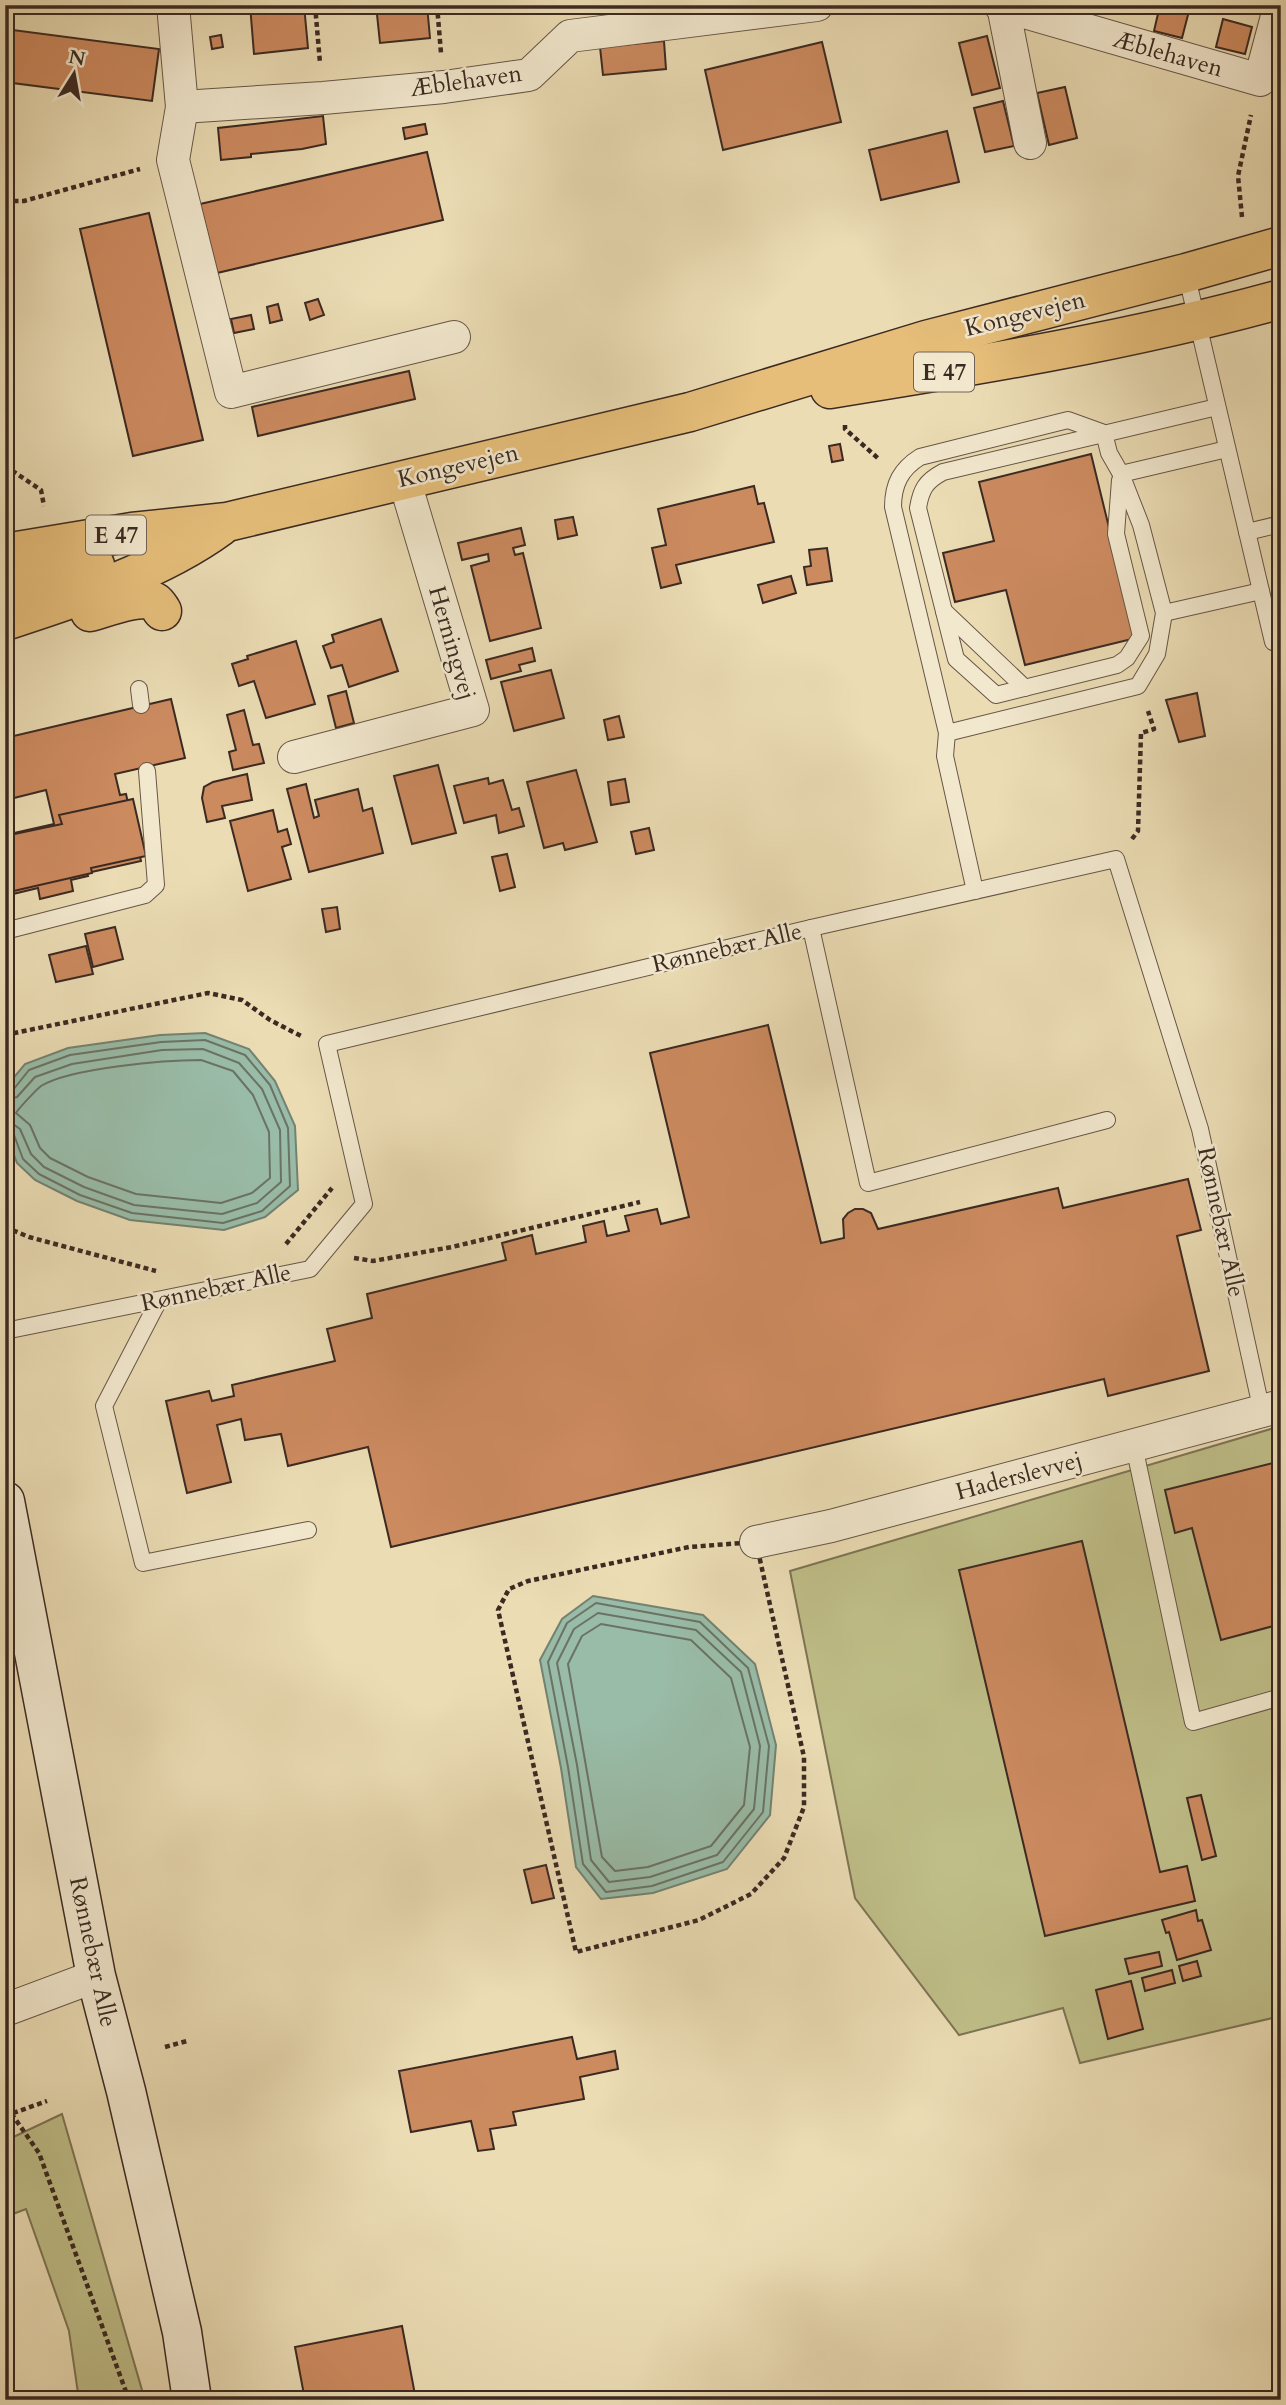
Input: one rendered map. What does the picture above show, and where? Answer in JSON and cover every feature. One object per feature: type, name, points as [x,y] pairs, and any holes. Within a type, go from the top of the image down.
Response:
[{"type":"main road","name":"Kongevejen","points":[[5,553],[132,532],[227,522],[690,412],[926,340],[1186,274],[1266,250]]},
{"type":"main road","name":"Kongevejen","points":[[690,412],[935,373],[1197,322],[1281,299]]},
{"type":"main road","name":"Kongevejen","points":[[5,621],[106,586],[196,544],[227,522]]},
{"type":"main road","points":[[5,590],[81,569],[227,522]]},
{"type":"main road","points":[[5,635],[136,599],[154,602],[162,611],[173,576],[196,544]]},
{"type":"main road","name":"Rønnebær Alle","points":[[5,1501],[96,1976],[126,2091],[182,2332],[192,2400]]},
{"type":"street","points":[[173,5],[182,107],[173,160],[231,392],[454,337]]},
{"type":"street","name":"Æblehaven","points":[[182,107],[444,87],[529,75],[570,36],[817,5]]},
{"type":"street","points":[[1260,80],[1280,5]]},
{"type":"street","name":"Æblehaven","points":[[1030,143],[1001,6],[1260,80]]},
{"type":"street","name":"Herningvej","points":[[294,757],[473,710],[404,479]]},
{"type":"street","name":"Haderslevvej","points":[[756,1542],[831,1526],[1272,1409]]},
{"type":"street","points":[[5,2010],[96,1976]]},
{"type":"lane","points":[[1186,274],[1273,642]]},
{"type":"lane","points":[[1121,474],[1116,534],[1141,636],[1127,658],[1117,665],[996,695],[956,659],[918,508],[920,493],[929,480],[943,472],[1217,407]]},
{"type":"lane","points":[[975,891],[945,756],[947,733],[893,507],[893,492],[898,477],[908,465],[920,457],[1068,420],[1104,433]]},
{"type":"lane","points":[[947,733],[1139,686],[1157,654],[1164,613],[1141,525],[1121,474],[1109,453],[1104,433]]},
{"type":"lane","points":[[1121,474],[1227,449]]},
{"type":"lane","points":[[1247,532],[1281,524]]},
{"type":"lane","points":[[1164,613],[1261,591]]},
{"type":"lane","points":[[944,611],[1025,688]]},
{"type":"lane","points":[[5,931],[145,895],[156,885],[147,771]]},
{"type":"lane","name":"Rønnebær Alle","points":[[5,1331],[310,1269],[364,1204],[327,1044],[811,928],[1116,859],[1200,1129],[1272,1409]]},
{"type":"lane","points":[[811,928],[868,1183],[1107,1120]]},
{"type":"lane","points":[[159,1300],[104,1406],[144,1563],[309,1530]]},
{"type":"lane","points":[[1133,1446],[1193,1722],[1281,1697]]},
{"type":"path","points":[[315,5],[323,98]]},
{"type":"path","points":[[437,5],[444,87]]},
{"type":"path","points":[[1260,80],[1242,148],[1238,176],[1242,222],[1266,250]]},
{"type":"path","points":[[5,201],[24,201],[173,160]]},
{"type":"path","points":[[838,388],[845,429],[898,477]]},
{"type":"path","points":[[5,466],[40,491],[53,545]]},
{"type":"path","points":[[1116,859],[1138,831],[1141,733],[1154,729],[1139,686]]},
{"type":"path","points":[[5,1035],[208,993],[242,1000],[270,1020],[301,1036],[305,1042]]},
{"type":"path","points":[[279,1254],[340,1178]]},
{"type":"path","points":[[324,1252],[373,1261],[452,1247],[640,1202]]},
{"type":"path","points":[[5,1227],[29,1237],[163,1273]]},
{"type":"path","points":[[756,1542],[689,1547],[528,1581],[509,1589],[498,1610],[576,1952],[699,1920],[751,1894],[784,1858],[804,1807],[804,1757],[767,1595]]},
{"type":"path","points":[[165,2047],[187,2041]]},
{"type":"path","points":[[5,2098],[11,2113],[39,2153],[129,2400]]},
{"type":"path","points":[[5,2116],[47,2101]]},
{"type":"shaded area","points":[[1281,1426],[1281,2016],[1080,2063],[1063,2008],[959,2035],[855,1898],[790,1571]]},
{"type":"shaded area","points":[[5,1860],[11,1946],[5,1948]]},
{"type":"shaded area","points":[[62,2114],[144,2400],[79,2400],[69,2331],[26,2209],[5,2217],[5,2141]]},
{"type":"water","points":[[205,1033],[249,1049],[275,1081],[295,1126],[298,1190],[265,1217],[224,1230],[130,1220],[77,1201],[35,1180],[17,1163],[5,1131],[5,1088],[25,1064],[68,1048],[160,1035]]},
{"type":"water","points":[[593,1596],[703,1615],[755,1664],[776,1745],[770,1815],[727,1869],[653,1893],[601,1899],[576,1867],[561,1768],[540,1660],[562,1619]]},
{"type":"building","points":[[250,5],[304,5],[308,48],[254,54]]},
{"type":"building","points":[[376,5],[427,5],[430,38],[380,43]]},
{"type":"building","points":[[1160,5],[1189,11],[1182,38],[1154,31]]},
{"type":"building","points":[[1223,19],[1252,27],[1245,54],[1216,47]]},
{"type":"building","points":[[5,29],[159,49],[152,101],[5,82]]},
{"type":"building","points":[[221,35],[223,47],[212,49],[210,37]]},
{"type":"building","points":[[987,36],[1000,88],[972,95],[959,43]]},
{"type":"building","points":[[664,41],[666,69],[603,75],[600,47]]},
{"type":"building","points":[[822,42],[841,122],[723,150],[705,70]]},
{"type":"building","points":[[1065,87],[1077,138],[1049,145],[1037,93]]},
{"type":"building","points":[[1003,101],[1014,146],[985,152],[974,108]]},
{"type":"building","points":[[323,116],[326,144],[221,160],[218,128]]},
{"type":"building","points":[[425,124],[427,134],[405,139],[403,128]]},
{"type":"building","points":[[947,131],[959,182],[881,200],[869,150]]},
{"type":"building","points":[[427,152],[443,220],[217,273],[200,204]]},
{"type":"building","points":[[149,213],[203,440],[133,456],[80,229]]},
{"type":"building","points":[[318,299],[324,315],[310,320],[305,303]]},
{"type":"building","points":[[278,304],[282,320],[270,323],[267,307]]},
{"type":"building","points":[[251,315],[254,329],[234,333],[231,319]]},
{"type":"building","points":[[409,371],[415,399],[258,436],[252,407]]},
{"type":"building","points":[[840,444],[843,460],[832,462],[829,446]]},
{"type":"building","points":[[1091,454],[1136,638],[1025,665],[1006,590],[955,602],[943,553],[994,541],[979,482]]},
{"type":"building","points":[[754,486],[758,504],[764,503],[774,542],[676,565],[681,583],[661,588],[652,548],[666,545],[658,509]]},
{"type":"building","points":[[573,517],[577,535],[558,539],[555,520]]},
{"type":"building","points":[[521,528],[525,545],[513,548],[515,555],[523,553],[541,628],[490,641],[471,566],[489,561],[488,554],[462,560],[458,543]]},
{"type":"building","points":[[827,548],[832,581],[807,585],[804,567],[811,566],[809,550]]},
{"type":"building","points":[[791,576],[796,593],[763,603],[758,585]]},
{"type":"building","points":[[381,619],[398,671],[349,687],[342,665],[331,668],[323,646],[334,642],[332,635]]},
{"type":"building","points":[[296,641],[315,704],[266,718],[254,681],[239,686],[232,664],[248,659],[247,656]]},
{"type":"building","points":[[532,648],[535,661],[519,665],[521,671],[491,679],[486,660]]},
{"type":"building","points":[[551,670],[564,718],[514,731],[501,682]]},
{"type":"building","points":[[346,691],[354,723],[336,728],[328,696]]},
{"type":"building","points":[[1197,693],[1205,736],[1179,742],[1166,700]]},
{"type":"building","points":[[171,699],[185,758],[115,774],[120,795],[126,794],[141,861],[87,873],[88,876],[71,880],[73,891],[40,899],[38,888],[5,896],[5,835],[54,824],[46,790],[10,799],[5,777],[5,738]]},
{"type":"building","points":[[244,710],[253,745],[259,744],[264,763],[233,770],[229,752],[236,750],[227,715]]},
{"type":"building","points":[[619,716],[624,737],[608,740],[604,720]]},
{"type":"building","points":[[438,765],[456,833],[412,844],[394,776]]},
{"type":"building","points":[[576,770],[597,842],[565,850],[563,843],[544,848],[527,782]]},
{"type":"building","points":[[247,774],[252,800],[222,806],[225,818],[207,822],[202,798],[204,787],[213,782]]},
{"type":"building","points":[[488,778],[489,784],[503,780],[512,810],[519,808],[524,826],[499,833],[496,815],[464,823],[454,786]]},
{"type":"building","points":[[625,779],[629,802],[611,805],[608,782]]},
{"type":"building","points":[[306,784],[314,818],[319,816],[315,800],[358,789],[363,811],[372,808],[383,853],[309,872],[287,789]]},
{"type":"building","points":[[133,799],[146,856],[91,868],[92,873],[5,893],[5,836],[62,824],[59,815]]},
{"type":"building","points":[[273,810],[278,832],[287,829],[291,844],[282,847],[291,879],[248,891],[230,821]]},
{"type":"building","points":[[649,828],[654,850],[636,854],[631,832]]},
{"type":"building","points":[[507,854],[515,887],[500,891],[492,857]]},
{"type":"building","points":[[337,907],[340,929],[326,932],[322,909]]},
{"type":"building","points":[[115,927],[123,959],[93,967],[85,934]]},
{"type":"building","points":[[86,946],[93,974],[56,982],[49,955]]},
{"type":"building","points":[[768,1025],[821,1243],[844,1238],[843,1219],[855,1209],[871,1213],[878,1229],[1058,1188],[1063,1208],[1188,1179],[1201,1230],[1177,1236],[1209,1371],[1108,1396],[1104,1379],[391,1547],[368,1447],[288,1466],[281,1434],[245,1440],[241,1419],[217,1425],[231,1482],[187,1493],[166,1401],[209,1391],[212,1401],[234,1396],[232,1385],[335,1361],[327,1329],[372,1318],[367,1294],[506,1260],[502,1243],[532,1235],[536,1254],[586,1242],[583,1226],[604,1221],[607,1236],[629,1231],[625,1216],[657,1209],[661,1224],[689,1217],[650,1053]]},
{"type":"building","points":[[1281,1461],[1281,1624],[1221,1640],[1192,1528],[1175,1533],[1165,1490]]},
{"type":"building","points":[[1082,1541],[1160,1872],[1187,1866],[1195,1901],[1045,1936],[959,1570]]},
{"type":"building","points":[[1201,1795],[1216,1856],[1202,1860],[1187,1798]]},
{"type":"building","points":[[546,1865],[554,1898],[532,1903],[524,1870]]},
{"type":"building","points":[[1196,1910],[1198,1921],[1202,1920],[1211,1950],[1177,1960],[1169,1932],[1166,1933],[1162,1920]]},
{"type":"building","points":[[1159,1952],[1162,1966],[1129,1974],[1125,1959]]},
{"type":"building","points":[[1197,1961],[1201,1976],[1183,1981],[1179,1966]]},
{"type":"building","points":[[1172,1970],[1175,1983],[1145,1991],[1142,1978]]},
{"type":"building","points":[[1131,1981],[1143,2029],[1108,2039],[1096,1990]]},
{"type":"building","points":[[572,2037],[577,2059],[615,2051],[618,2069],[580,2077],[584,2099],[513,2112],[516,2125],[490,2129],[494,2149],[478,2151],[471,2121],[411,2132],[399,2071]]},
{"type":"building","points":[[402,2326],[416,2400],[305,2400],[295,2347]]}]
